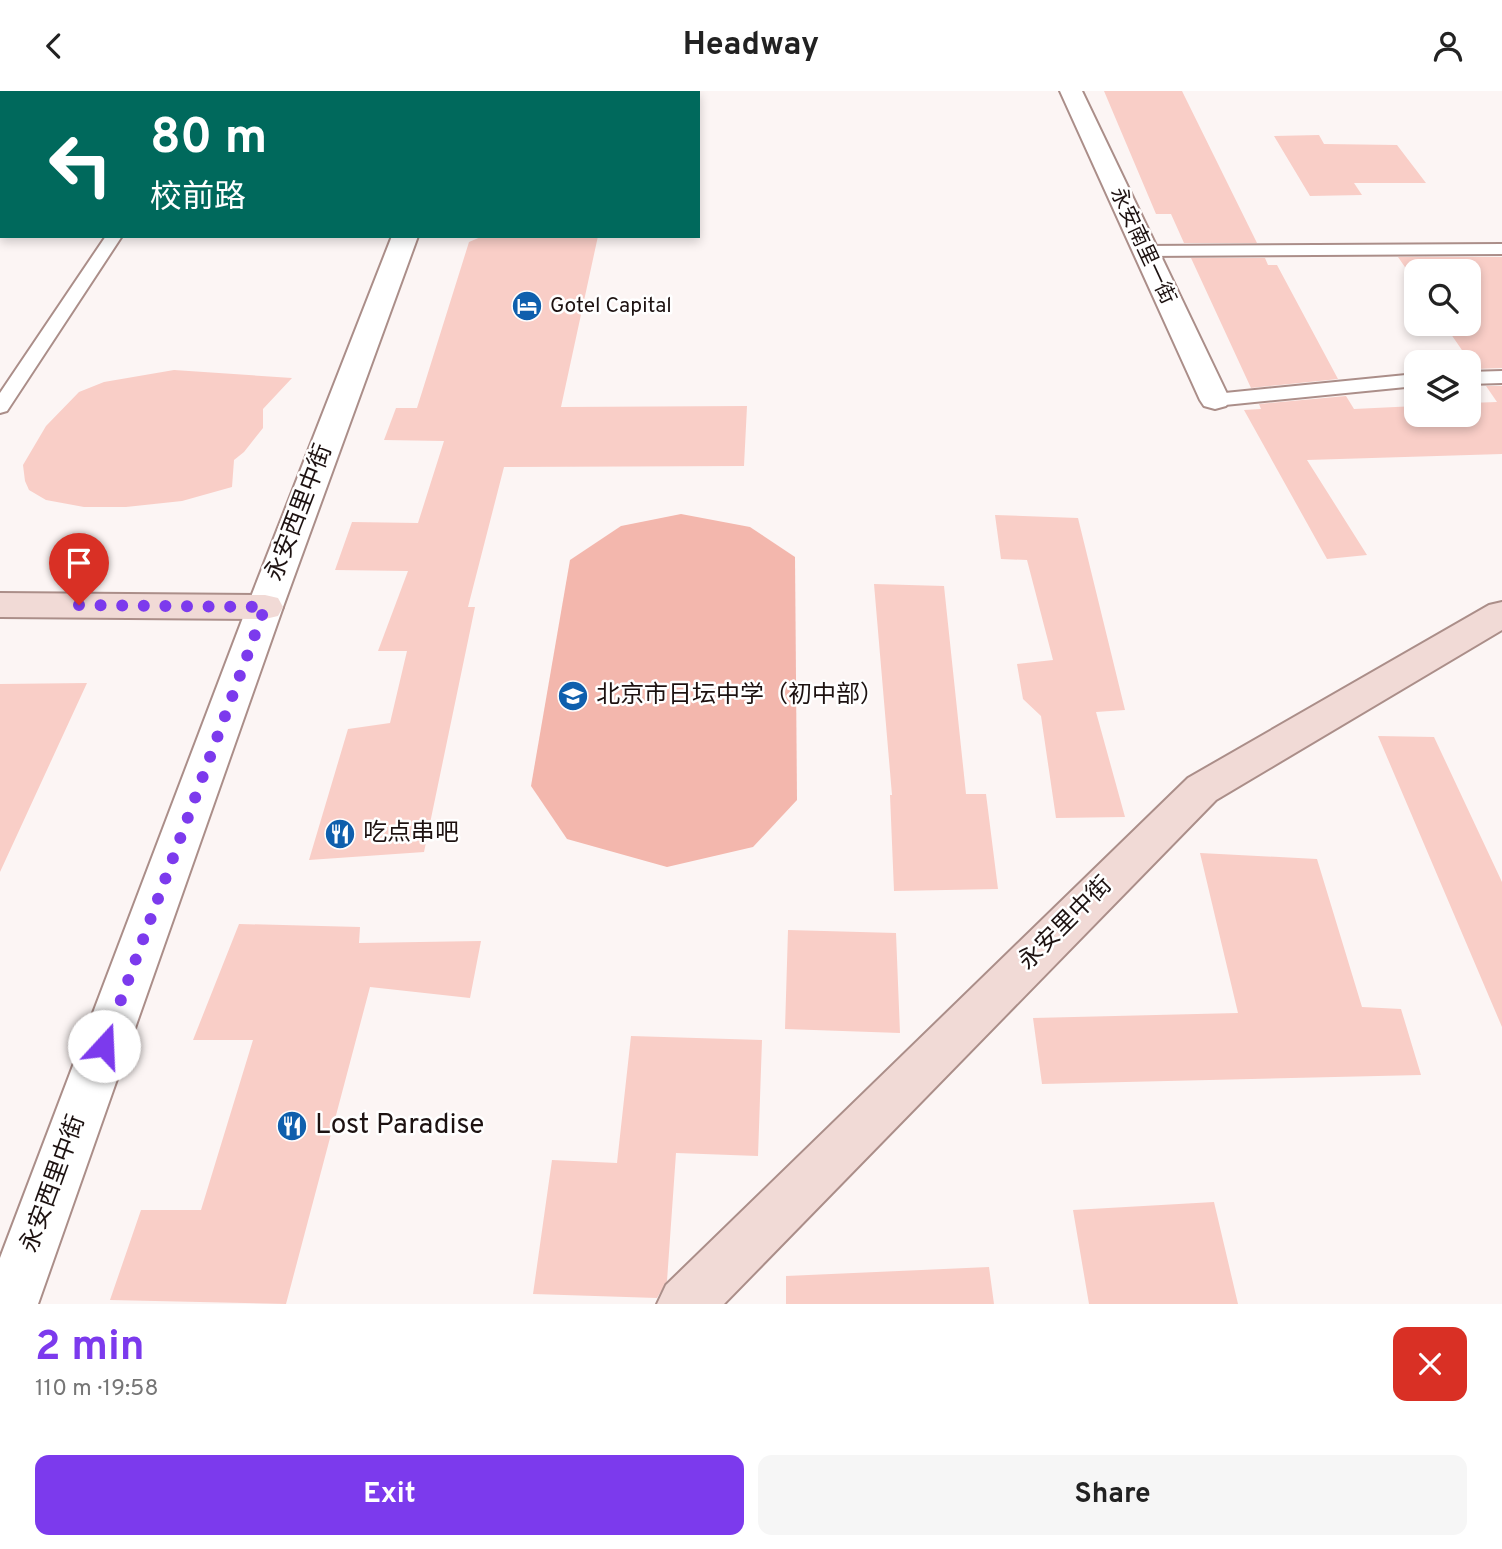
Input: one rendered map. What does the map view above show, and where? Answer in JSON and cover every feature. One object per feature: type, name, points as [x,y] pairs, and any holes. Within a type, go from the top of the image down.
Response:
[{"type":"street","name":"永安南里一街","points":[[1071,91],[1143,251],[1215,400]]},
{"type":"street","name":"永安西里中街","points":[[10,1304],[265,607],[404,238]]},
{"type":"street","points":[[0,605],[265,607]]},
{"type":"street","name":"永安里中街","points":[[685,1304],[1202,789],[1502,614]]},
{"type":"lane","points":[[0,407],[113,238]]},
{"type":"lane","points":[[1143,251],[1502,249]]},
{"type":"lane","points":[[1481,378],[1502,377]]},
{"type":"lane","points":[[1215,400],[1404,381]]},
{"type":"shaded area","points":[[681,514],[750,527],[795,557],[797,800],[753,847],[667,867],[567,839],[531,786],[570,560],[621,526]]},
{"type":"building","points":[[1104,91],[1182,91],[1257,243],[1184,243],[1171,214],[1156,214]]},
{"type":"building","points":[[1319,135],[1324,144],[1397,145],[1426,183],[1354,183],[1362,195],[1310,196],[1274,136]]},
{"type":"building","points":[[478,238],[598,238],[561,407],[747,406],[744,466],[504,467],[468,607],[475,607],[424,852],[309,860],[348,729],[390,723],[407,651],[378,651],[408,571],[335,570],[352,522],[418,523],[444,441],[384,440],[396,408],[417,408],[469,242]]},
{"type":"building","points":[[1398,257],[1502,257],[1502,368],[1481,369],[1481,350],[1462,350],[1452,336],[1481,336],[1481,259],[1404,259],[1404,266]]},
{"type":"building","points":[[1191,258],[1265,258],[1268,265],[1277,265],[1338,379],[1251,388]]},
{"type":"building","points":[[174,370],[292,378],[263,409],[263,428],[234,460],[232,487],[182,501],[126,507],[84,507],[46,500],[29,490],[23,465],[46,426],[79,392],[104,382]]},
{"type":"building","points":[[1486,386],[1502,386],[1502,454],[1307,460],[1367,555],[1327,559],[1244,410],[1261,409],[1259,404],[1346,396],[1354,409],[1404,407],[1404,427],[1481,427],[1481,403],[1497,402]]},
{"type":"building","points":[[995,515],[1078,518],[1125,710],[1096,712],[1125,817],[1056,818],[1041,716],[1023,699],[1017,664],[1053,660],[1027,560],[1001,559]]},
{"type":"building","points":[[874,584],[944,586],[966,794],[986,794],[998,889],[894,891],[892,795]]},
{"type":"building","points":[[87,683],[0,872],[0,684]]},
{"type":"building","points":[[1378,736],[1434,737],[1502,882],[1502,1027]]},
{"type":"building","points":[[1200,853],[1317,859],[1362,1007],[1401,1009],[1421,1075],[1042,1084],[1033,1018],[1238,1013]]},
{"type":"building","points":[[239,924],[360,927],[359,943],[481,941],[470,998],[370,987],[286,1304],[110,1300],[141,1210],[201,1210],[253,1040],[193,1040]]},
{"type":"building","points":[[788,930],[896,933],[900,1033],[785,1029]]},
{"type":"building","points":[[631,1036],[762,1040],[758,1156],[676,1153],[667,1281],[657,1298],[533,1294],[552,1160],[617,1163]]},
{"type":"building","points":[[1214,1202],[1238,1304],[1089,1304],[1073,1210]]},
{"type":"building","points":[[989,1267],[994,1304],[786,1304],[786,1276]]},
{"type":"place","name":"Gotel Capital","points":[[527,306]]},
{"type":"place","name":"北京市日坛中学（初中部）","points":[[573,696]]},
{"type":"place","name":"吃点串吧","points":[[340,834]]},
{"type":"place","name":"Lost Paradise","points":[[292,1126]]},
{"type":"route","points":[[79,605],[265,607],[104,1046]]}]
